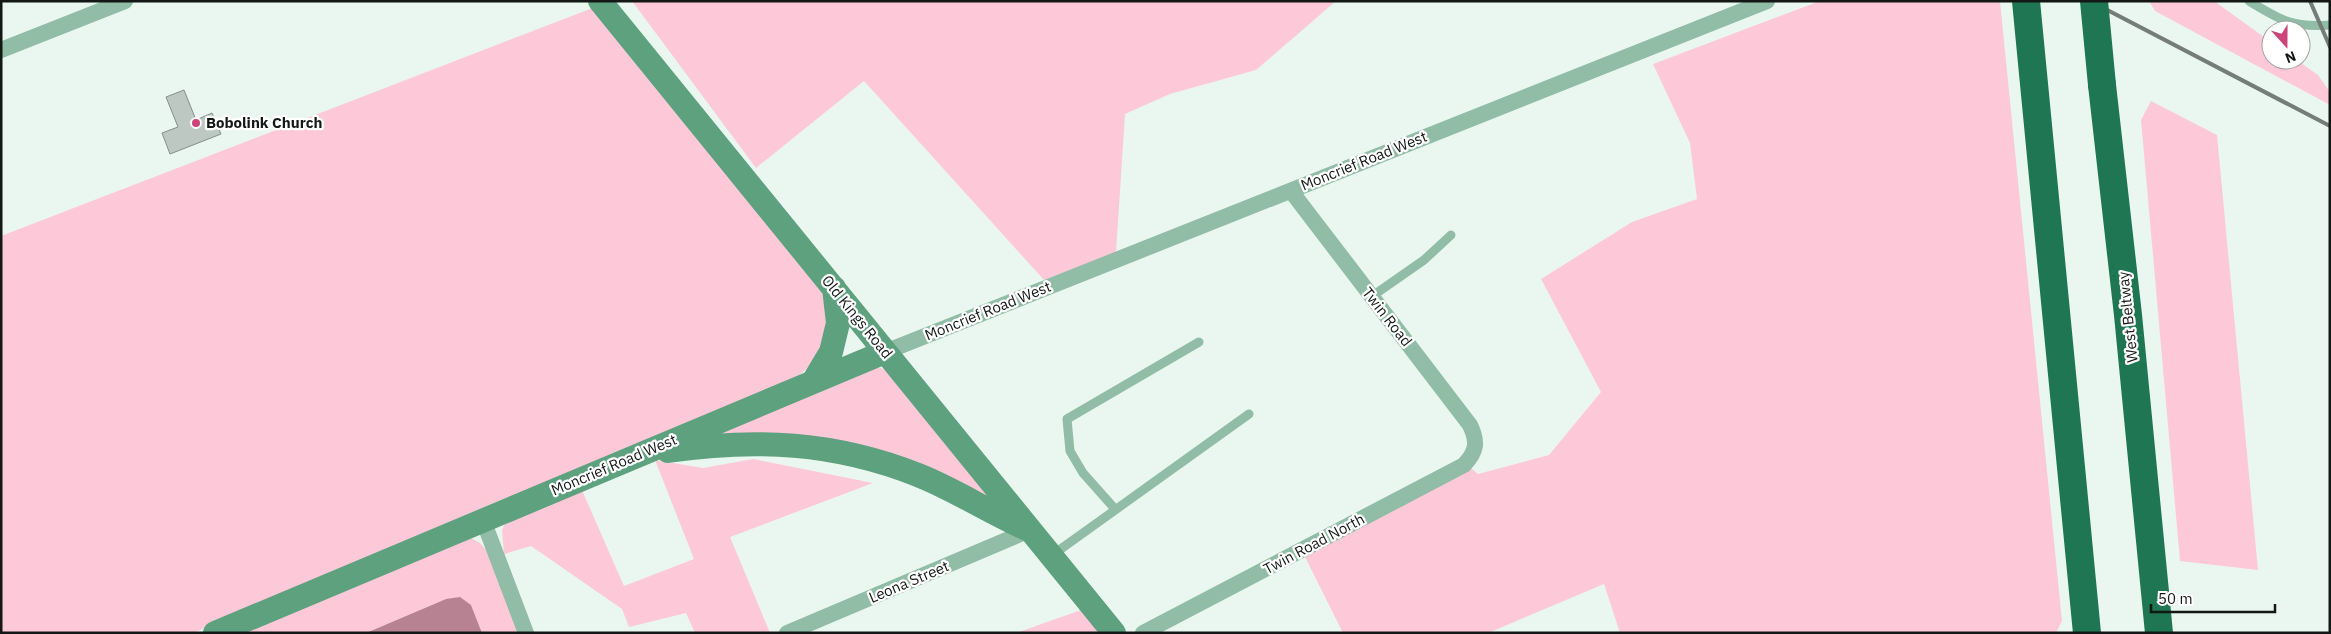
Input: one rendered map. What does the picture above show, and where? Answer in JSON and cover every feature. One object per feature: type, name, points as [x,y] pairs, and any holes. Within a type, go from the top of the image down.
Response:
[{"type":"highway","points":[[2026,1],[2087,633]]},
{"type":"highway","name":"West Beltway","points":[[2094,1],[2128,315],[2159,633]]},
{"type":"street","points":[[1,50],[125,1]]},
{"type":"street","name":"Old Kings Road","points":[[600,1],[1114,633]]},
{"type":"street","name":"Moncrief Road West","points":[[214,633],[632,456],[885,352],[1291,191],[1403,144],[1767,1]]},
{"type":"street","name":"Twin Road","points":[[1291,191],[1470,425],[1476,445]]},
{"type":"street","points":[[813,382],[831,352],[838,323],[834,288]]},
{"type":"street","points":[[632,456],[712,444],[769,442],[823,448],[918,475],[993,514],[1030,530]]},
{"type":"street","name":"Twin Road North","points":[[1143,633],[1464,465],[1473,455],[1476,445]]},
{"type":"street","points":[[483,520],[526,633]]},
{"type":"street","name":"Leona Street","points":[[787,633],[1030,530]]},
{"type":"lane","points":[[2249,1],[2290,23],[2312,26],[2330,24]]},
{"type":"lane","points":[[1371,297],[1424,260],[1451,235]]},
{"type":"lane","points":[[1115,509],[1078,466],[1070,451],[1067,419],[1198,342]]},
{"type":"lane","points":[[1051,556],[1249,414]]},
{"type":"shaded area","points":[[632,1],[1336,1],[1256,70],[1170,94],[1125,114],[1116,253],[1044,280],[864,81],[756,168]]},
{"type":"shaded area","points":[[1820,1],[2000,1],[2062,621],[2056,633],[1620,633],[1604,584],[1488,633],[1343,633],[1304,555],[1471,468],[1478,474],[1549,455],[1601,392],[1541,279],[1632,222],[1697,199],[1690,143],[1653,64]]},
{"type":"shaded area","points":[[2149,1],[2214,1],[2261,35],[2261,68],[2155,11]]},
{"type":"shaded area","points":[[595,7],[823,290],[827,306],[828,331],[820,352],[804,371],[792,382],[193,633],[1,633],[1,236]]},
{"type":"shaded area","points":[[2265,70],[2311,70],[2318,75],[2330,92],[2330,105]]},
{"type":"shaded area","points":[[2151,101],[2217,135],[2258,570],[2180,561],[2141,120]]},
{"type":"shaded area","points":[[869,367],[881,368],[894,374],[999,505],[917,467],[699,440]]},
{"type":"shaded area","points":[[753,459],[873,483],[730,537],[770,633],[695,633],[686,613],[629,627],[622,609],[531,546],[504,554],[502,530],[507,519],[581,488],[624,586],[694,559],[655,460],[703,468]]},
{"type":"shaded area","points":[[471,538],[480,543],[489,553],[519,633],[482,633],[471,605],[446,599],[366,633],[235,633]]},
{"type":"shaded area","points":[[460,597],[471,605],[482,633],[366,633],[446,599]]},
{"type":"shaded area","points":[[1084,609],[1099,633],[1016,633]]},
{"type":"building","name":"Bobolink Church","points":[[184,90],[196,120],[212,113],[221,134],[170,154],[162,133],[178,127],[166,97]]},
{"type":"railway","points":[[2090,1],[2330,126]]},
{"type":"railway","points":[[2310,1],[2330,47]]},
{"type":"place","name":"Bobolink Church","points":[[196,123]]}]
